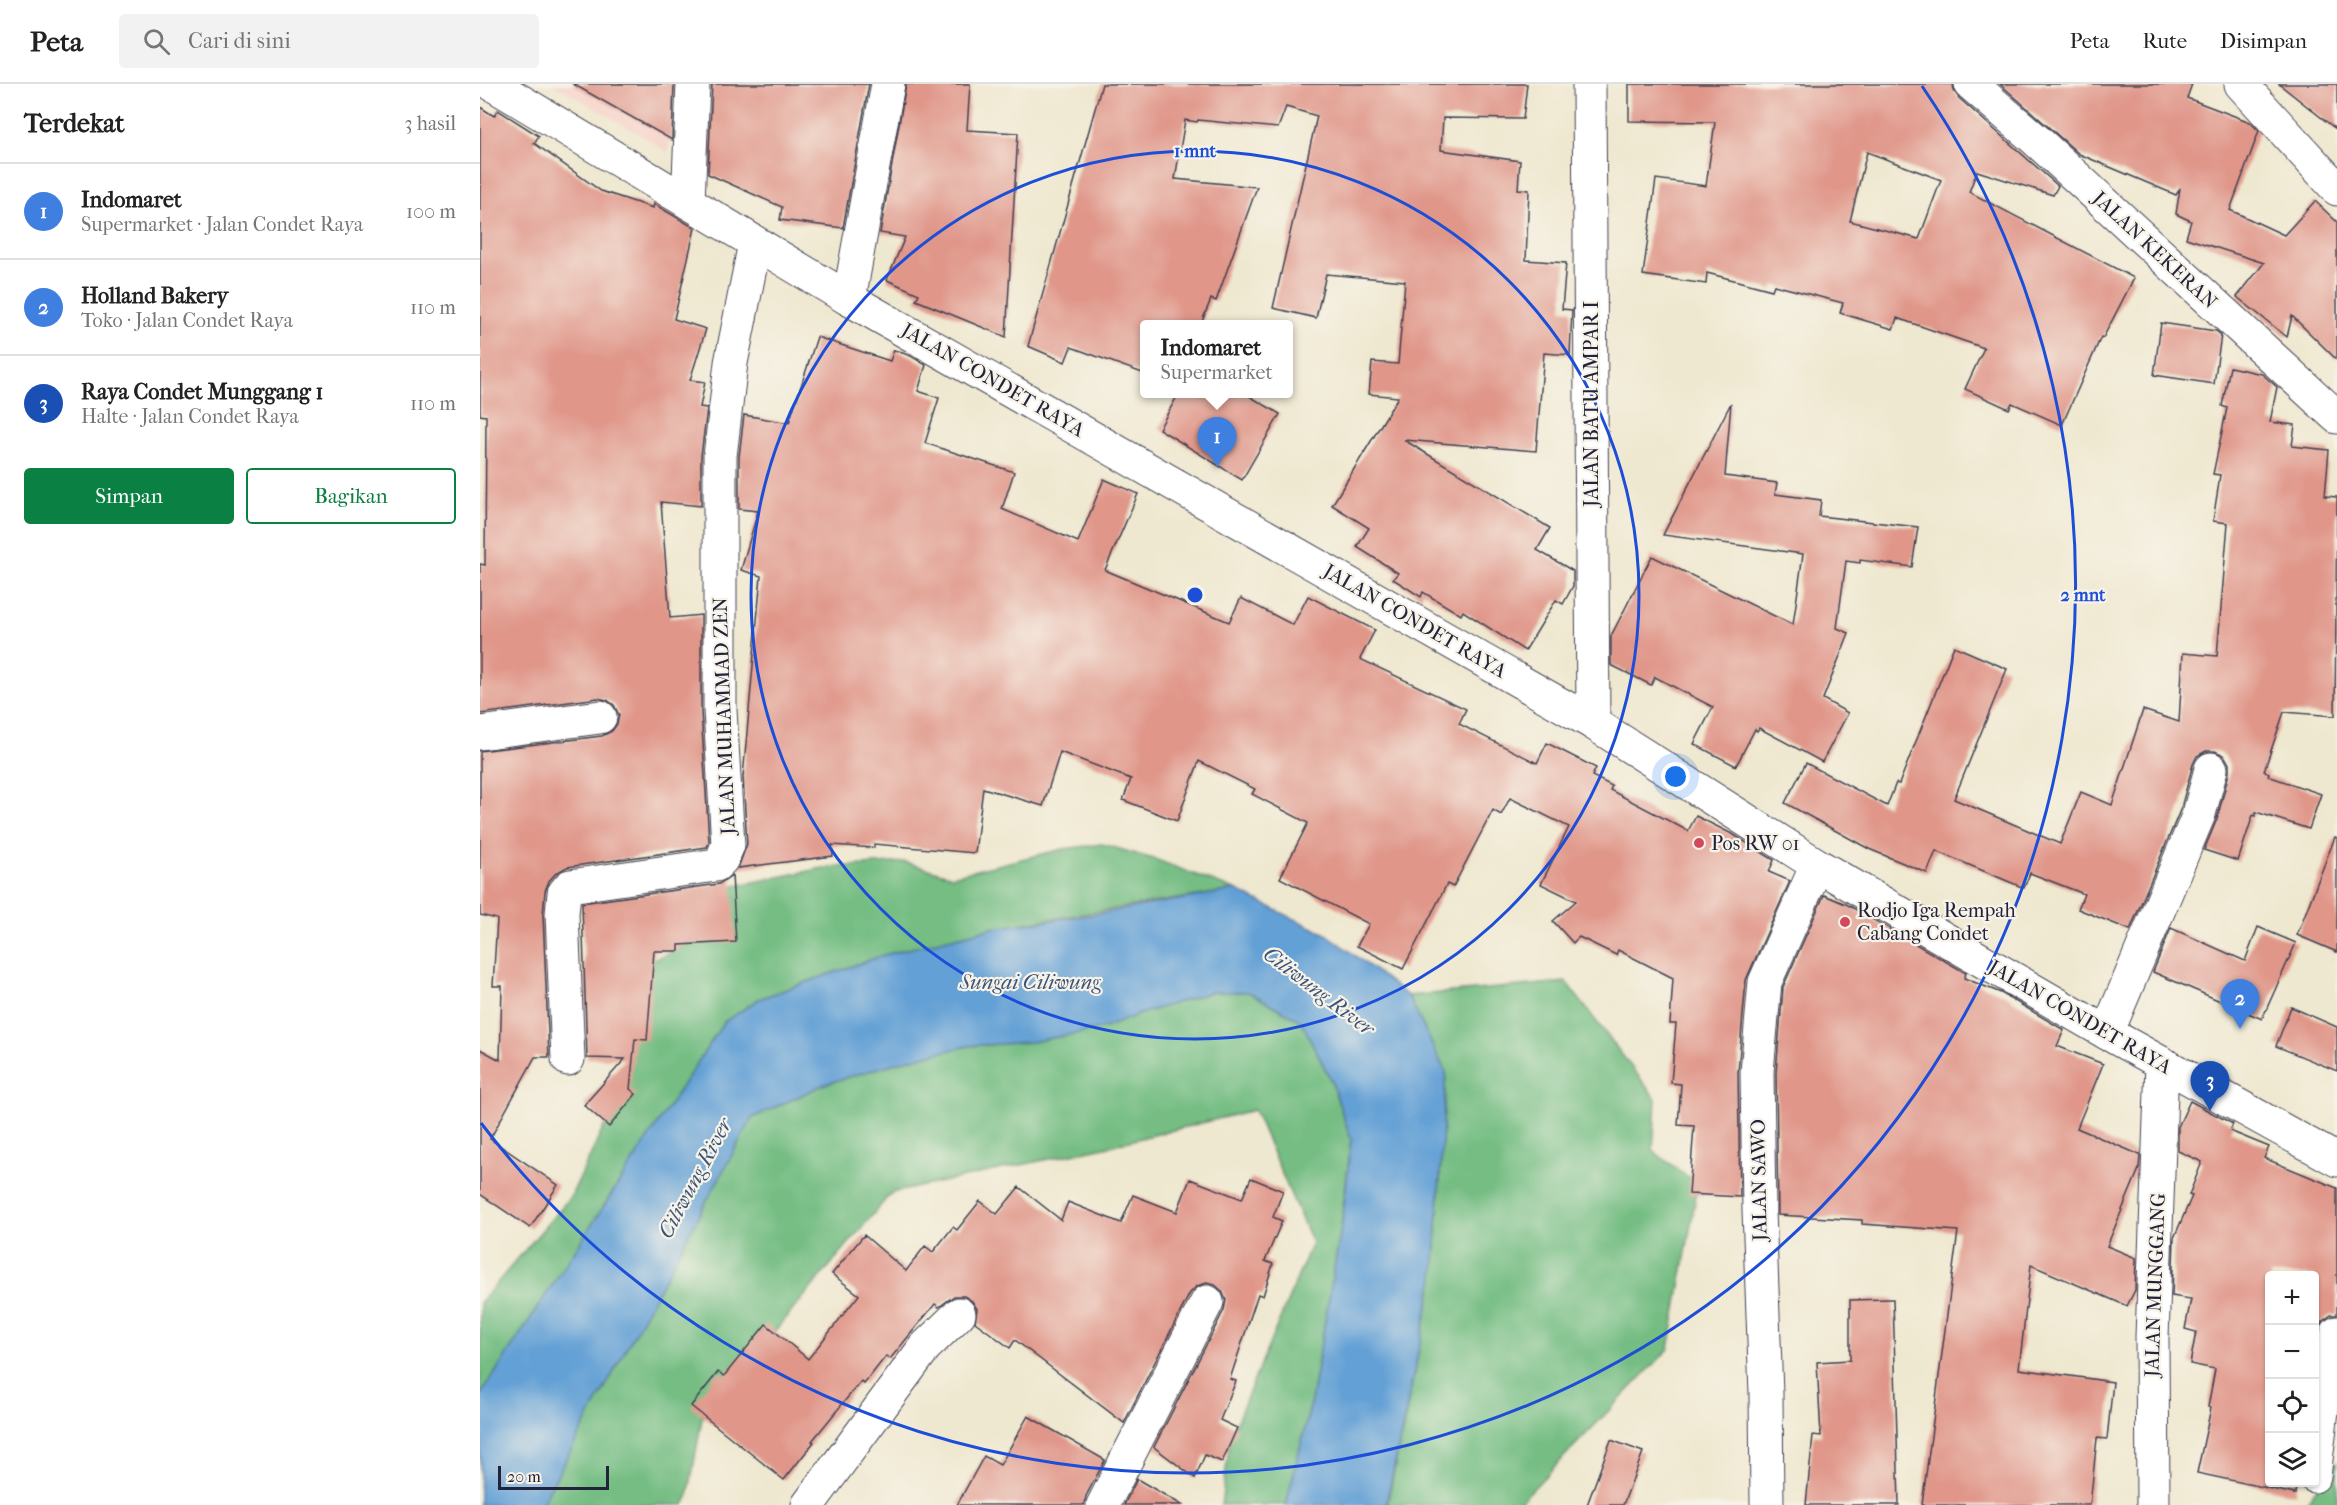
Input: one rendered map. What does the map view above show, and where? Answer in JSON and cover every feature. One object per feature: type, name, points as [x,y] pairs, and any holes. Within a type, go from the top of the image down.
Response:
[{"type":"street","name":"JALAN CONDET RAYA","points":[[492,84],[849,299],[1593,723],[1816,865],[2107,1033],[2337,1160]]},
{"type":"street","points":[[688,202],[693,84]]},
{"type":"street","points":[[849,299],[888,84]]},
{"type":"street","name":"JALAN KEKERAN","points":[[1971,84],[2036,140],[2337,417]]},
{"type":"street","points":[[2241,84],[2337,189]]},
{"type":"street","name":"JALAN BATU AMPAR I","points":[[1583,85],[1593,723]]},
{"type":"street","name":"JALAN MUHAMMAD ZEN","points":[[568,1059],[562,914],[564,893],[570,886],[716,865],[722,859],[728,845],[720,710],[720,456],[731,363],[755,243]]},
{"type":"street","points":[[480,733],[600,717]]},
{"type":"street","points":[[2107,1033],[2199,814],[2211,769]]},
{"type":"street","name":"JALAN SAWO","points":[[1767,1505],[1766,1393],[1758,1211],[1757,1072],[1765,982],[1816,865]]},
{"type":"street","name":"JALAN MUNGGANG","points":[[2153,1505],[2151,1337],[2162,1064]]},
{"type":"street","points":[[1103,1505],[1207,1302]]},
{"type":"street","points":[[808,1505],[925,1347],[959,1314]]},
{"type":"street","points":[[2319,1438],[2324,1394],[2337,1333]]},
{"type":"shaded area","points":[[553,84],[679,84],[668,153],[651,141]]},
{"type":"green space","points":[[1102,844],[1157,860],[1235,890],[993,928],[884,955],[759,999],[724,1022],[480,1396],[480,1303],[571,1196],[623,1087],[635,967],[706,937],[715,890],[823,868],[905,862],[952,876],[1063,849]]},
{"type":"green space","points":[[1566,982],[1656,1099],[1653,1151],[1698,1184],[1669,1349],[1517,1505],[1387,1505],[1434,1278],[1446,1073],[1408,996]]},
{"type":"green space","points":[[1211,992],[1249,992],[1301,1021],[1332,1083],[1351,1139],[1340,1235],[1310,1407],[1286,1505],[1221,1505],[1231,1435],[1312,1243],[1254,1110],[1105,1147],[891,1193],[702,1418],[688,1497],[684,1505],[541,1505],[752,1118],[825,1084],[909,1059],[968,1046],[1031,1042],[1104,1028]]},
{"type":"green space","points":[[2337,1462],[2337,1505],[2304,1505]]},
{"type":"water","name":"Sungai Ciliwung","points":[[1235,890],[1328,935],[1408,996],[1446,1073],[1434,1278],[1386,1505],[1286,1505],[1310,1407],[1343,1217],[1351,1139],[1331,1080],[1301,1021],[1249,992],[1211,992],[1104,1028],[1031,1042],[968,1046],[909,1059],[825,1084],[752,1118],[541,1505],[480,1505],[480,1396],[724,1022],[759,999],[884,955],[993,928],[1096,914]]},
{"type":"building","points":[[573,84],[674,84],[672,140]]},
{"type":"building","points":[[712,84],[869,84],[843,228],[780,220],[782,207],[708,174]]},
{"type":"building","points":[[906,84],[970,84],[967,130],[1018,133],[1006,337],[916,300],[919,294],[887,280],[905,237],[880,233]]},
{"type":"building","points":[[1102,84],[1527,84],[1523,119],[1443,118],[1441,150],[1520,161],[1518,189],[1529,190],[1526,260],[1566,263],[1562,309],[1572,310],[1570,355],[1544,353],[1536,451],[1404,440],[1550,528],[1537,550],[1573,571],[1573,586],[1563,604],[1556,600],[1525,651],[1463,611],[1461,615],[1423,592],[1421,597],[1393,579],[1398,573],[1357,547],[1369,528],[1332,505],[1398,397],[1369,394],[1372,362],[1398,364],[1405,281],[1326,274],[1316,318],[1273,308],[1317,116],[1286,107],[1278,128],[1185,120],[1175,179],[1257,187],[1216,301],[1211,299],[1203,320],[1140,320],[1140,372],[1071,347],[1065,362],[1028,346]]},
{"type":"building","points":[[1629,84],[1953,84],[1954,91],[1959,98],[2058,186],[2053,195],[1977,171],[1969,192],[2134,278],[2103,338],[2101,337],[2062,425],[2012,403],[2009,409],[1965,389],[1984,348],[1897,318],[1893,329],[1840,313],[1843,303],[1774,285],[1772,290],[1707,273],[1706,284],[1643,275],[1656,179],[1706,186],[1715,122],[1629,121]],"holes":[[[1867,152],[1941,180],[1919,239],[1850,221]]]},
{"type":"building","points":[[2000,84],[2192,84],[2187,98],[2250,122],[2259,131],[2230,210],[2284,235],[2315,201],[2337,222],[2337,360],[2292,316],[2287,337],[2237,297],[2264,263],[2186,238],[2191,221],[2176,214],[2180,188],[2176,195],[2079,154]]},
{"type":"building","points":[[2279,84],[2337,84],[2337,130]]},
{"type":"building","points":[[480,107],[494,116],[498,110],[539,136],[534,143],[601,191],[653,208],[654,204],[695,228],[674,319],[706,329],[690,380],[705,382],[700,407],[707,408],[701,456],[701,506],[661,502],[670,618],[701,615],[701,711],[709,842],[707,847],[567,867],[556,873],[549,881],[545,891],[543,915],[549,1057],[535,1057],[490,1139],[558,1185],[530,1228],[480,1194],[480,1049],[500,1060],[502,986],[493,986],[497,919],[480,915],[480,751],[602,736],[612,731],[619,715],[614,705],[598,698],[480,714],[480,564],[485,565],[486,416],[480,415]]},
{"type":"building","points":[[2161,323],[2216,331],[2221,335],[2214,384],[2154,375]]},
{"type":"building","points":[[817,337],[890,361],[894,350],[926,365],[918,391],[939,398],[925,443],[1014,472],[1002,509],[1078,542],[1104,479],[1138,494],[1105,570],[1229,622],[1241,598],[1293,625],[1308,596],[1375,630],[1360,659],[1466,709],[1459,724],[1537,763],[1547,743],[1596,768],[1592,776],[1612,786],[1610,790],[1688,831],[1696,816],[1734,835],[1774,860],[1769,872],[1790,881],[1746,980],[1738,1072],[1740,1197],[1689,1194],[1694,1126],[1678,1125],[1681,1084],[1671,1083],[1676,1024],[1670,1024],[1673,978],[1618,950],[1616,955],[1579,937],[1573,943],[1553,921],[1576,901],[1541,884],[1569,827],[1510,798],[1501,815],[1493,810],[1453,887],[1447,884],[1403,969],[1357,946],[1369,924],[1280,878],[1308,823],[1252,794],[1255,789],[1199,761],[1177,821],[1123,800],[1131,779],[1060,752],[1043,806],[983,788],[975,853],[874,844],[874,848],[832,845],[833,856],[738,868],[747,844],[743,777],[761,576],[741,570],[758,511],[739,509],[739,457],[744,415],[789,423]]},
{"type":"building","points":[[2230,367],[2262,374],[2277,387],[2270,422],[2295,425],[2292,446],[2329,450],[2325,496],[2337,497],[2335,716],[2284,712],[2264,771],[2269,773],[2268,776],[2321,794],[2309,829],[2256,812],[2238,861],[2204,850],[2217,819],[2229,773],[2229,764],[2224,755],[2215,751],[2206,751],[2197,756],[2181,808],[2130,930],[2078,909],[2084,894],[2030,873],[2024,888],[1936,851],[1927,873],[1869,849],[1785,803],[1806,763],[1887,806],[1896,783],[1899,784],[1954,646],[2007,669],[1954,799],[2060,844],[2081,792],[2112,805],[2143,710],[2179,722],[2183,653],[2217,656],[2228,523],[2213,521],[2220,475],[2213,474],[2227,408],[2222,406]]},
{"type":"building","points":[[1176,398],[1253,398],[1280,414],[1242,480],[1159,429]]},
{"type":"building","points":[[1731,403],[1725,476],[1777,483],[1775,494],[1821,500],[1819,516],[1918,527],[1912,567],[1860,560],[1860,563],[1846,561],[1837,628],[1849,633],[1823,699],[1848,713],[1822,762],[1759,728],[1757,731],[1755,729],[1736,766],[1694,744],[1713,707],[1655,677],[1651,685],[1611,665],[1611,636],[1652,556],[1793,625],[1803,554],[1663,535]]},
{"type":"building","points":[[2335,837],[2337,838],[2337,952],[2297,935]]},
{"type":"building","points":[[732,875],[736,942],[679,945],[679,951],[654,951],[647,1040],[635,1039],[630,1089],[636,1094],[609,1127],[584,1105],[625,1059],[587,1058],[582,903],[719,884]]},
{"type":"building","points":[[1824,895],[1848,905],[1966,973],[1964,978],[2001,993],[2064,1030],[2057,1046],[2103,1064],[2077,1128],[2140,1155],[2139,1169],[2107,1246],[2136,1258],[2135,1290],[2127,1306],[2031,1265],[2019,1369],[2113,1382],[2107,1439],[2097,1438],[2090,1505],[1922,1505],[1958,1231],[1862,1224],[1862,1220],[1778,1215],[1776,1073],[1783,987]]},
{"type":"building","points":[[2258,927],[2296,943],[2262,1019],[2153,972],[2171,928],[2245,961]]},
{"type":"building","points":[[2291,1007],[2337,1027],[2337,1071],[2276,1046]]},
{"type":"building","points":[[2190,1101],[2233,1124],[2230,1131],[2269,1147],[2264,1158],[2337,1188],[2337,1315],[2331,1315],[2323,1321],[2319,1333],[2319,1271],[2265,1271],[2265,1487],[2296,1487],[2295,1494],[2197,1473],[2211,1408],[2208,1407],[2215,1369],[2190,1364],[2196,1332],[2185,1329],[2191,1299],[2172,1296],[2174,1238],[2192,1196],[2189,1195],[2202,1162],[2178,1151],[2178,1127]]},
{"type":"building","points":[[1251,1178],[1283,1191],[1273,1217],[1282,1221],[1265,1261],[1273,1264],[1263,1296],[1258,1294],[1230,1379],[1236,1381],[1220,1420],[1237,1428],[1222,1462],[1205,1455],[1195,1478],[1154,1447],[1224,1310],[1226,1300],[1222,1291],[1215,1285],[1207,1283],[1197,1286],[1190,1293],[1124,1423],[1015,1340],[1010,1348],[975,1322],[977,1309],[972,1301],[964,1296],[954,1296],[939,1307],[935,1304],[890,1359],[886,1356],[864,1384],[861,1381],[812,1441],[814,1442],[784,1480],[691,1406],[718,1372],[724,1376],[766,1324],[808,1359],[859,1295],[832,1274],[864,1235],[906,1271],[925,1246],[933,1252],[953,1227],[957,1230],[980,1201],[997,1214],[1019,1187],[1061,1220],[1068,1202],[1121,1223],[1133,1195],[1177,1212],[1190,1179],[1242,1199]]},
{"type":"building","points":[[1893,1299],[1899,1505],[1806,1505],[1813,1435],[1821,1436],[1817,1362],[1850,1360],[1850,1300]]},
{"type":"building","points":[[1028,1416],[1105,1460],[1086,1496],[1084,1505],[957,1505],[984,1456],[1000,1465]]},
{"type":"building","points":[[1611,1440],[1643,1452],[1623,1505],[1587,1505]]},
{"type":"building","points":[[1137,1479],[1182,1505],[1124,1505]]},
{"type":"place","name":"Indomaret","points":[[1217,467]]},
{"type":"place","name":"Pos RW 01","points":[[1699,843]]},
{"type":"place","name":"Rodjo Iga Rempah Cabang Condet","points":[[1845,922]]},
{"type":"place","name":"Holland Bakery","points":[[2240,1029]]},
{"type":"place","name":"Raya Condet Munggang 1","points":[[2210,1111]]},
{"type":"water label","name":"Ciliwung River","points":[[1319,991]]},
{"type":"water label","name":"Ciliwung River","points":[[695,1178]]}]
